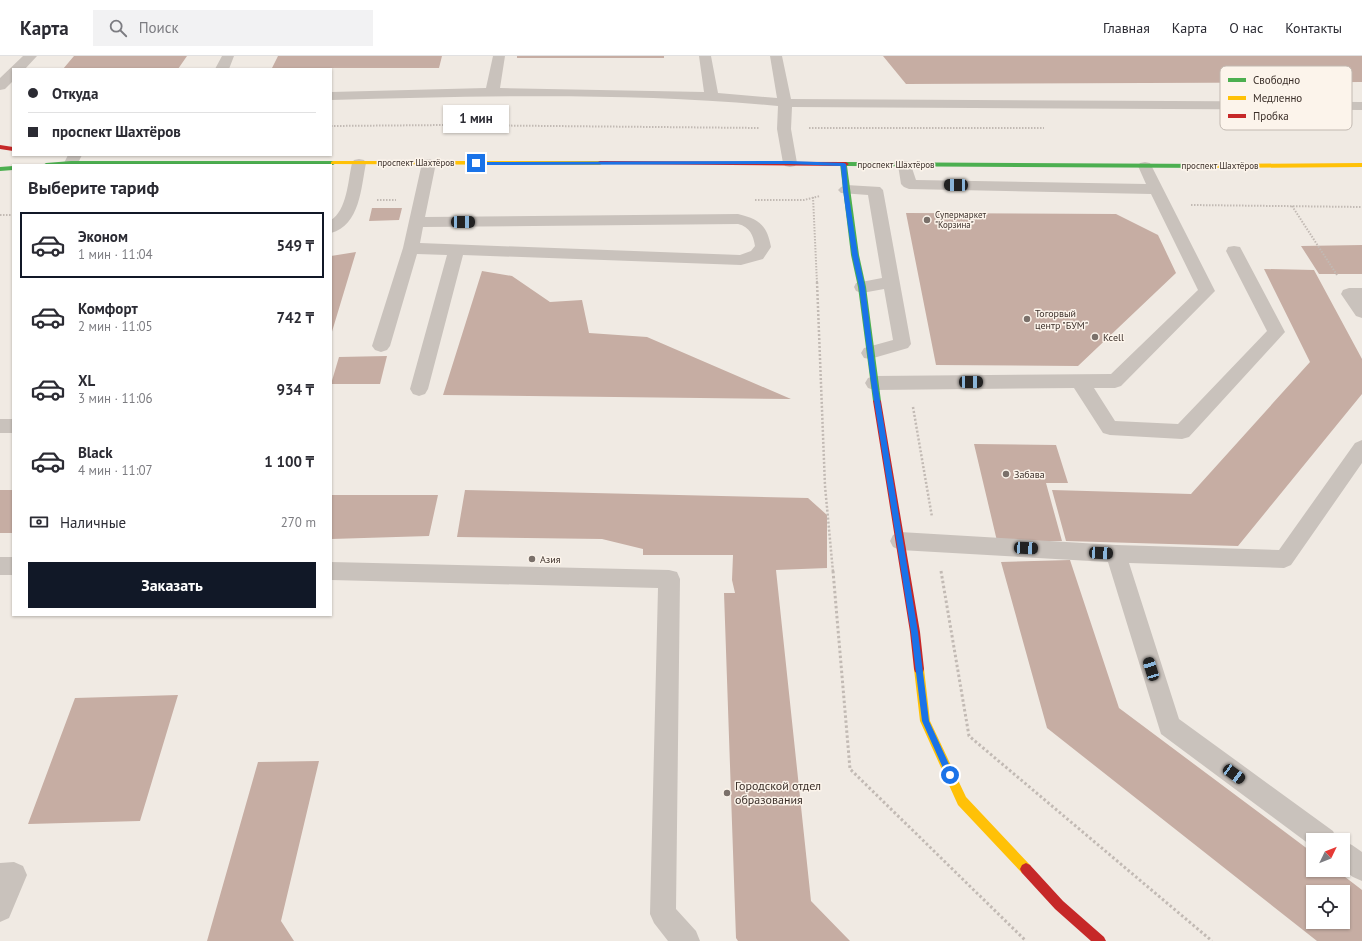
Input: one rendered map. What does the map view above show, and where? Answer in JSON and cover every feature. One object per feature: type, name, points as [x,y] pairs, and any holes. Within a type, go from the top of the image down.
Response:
[{"type":"street","points":[[0,147],[12,149]]},
{"type":"street","name":"проспект Шахтёров","points":[[46,161],[273,164],[790,163],[1145,166],[1362,165]]},
{"type":"street","points":[[844,164],[846,190],[855,255],[862,287],[874,382],[915,632],[925,721],[962,801],[1059,905],[1100,941]]},
{"type":"street","points":[[0,169],[12,168]]},
{"type":"lane","points":[[18,68],[31,56]]},
{"type":"lane","points":[[222,68],[228,56]]},
{"type":"lane","points":[[492,92],[499,56]]},
{"type":"lane","points":[[705,56],[712,96]]},
{"type":"lane","points":[[776,56],[785,103],[784,128],[790,163]]},
{"type":"lane","points":[[0,86],[12,74]]},
{"type":"lane","points":[[332,96],[492,92],[712,96],[785,103],[1220,105]]},
{"type":"lane","points":[[1352,106],[1362,106]]},
{"type":"lane","points":[[332,227],[345,218],[351,200],[359,163]]},
{"type":"lane","points":[[381,346],[411,248],[429,163]]},
{"type":"lane","points":[[906,165],[909,184],[1160,197]]},
{"type":"lane","points":[[874,382],[1115,382],[1207,292],[1145,166]]},
{"type":"lane","points":[[846,190],[875,190],[902,344],[870,353]]},
{"type":"lane","points":[[411,248],[741,260],[757,255],[763,247],[761,233],[754,225],[747,220],[738,219],[417,222]]},
{"type":"lane","points":[[419,390],[456,250]]},
{"type":"lane","points":[[1080,382],[1110,428],[1182,432],[1276,332],[1234,251]]},
{"type":"lane","points":[[862,287],[891,282]]},
{"type":"lane","points":[[1356,294],[1362,312]]},
{"type":"lane","points":[[0,426],[12,426]]},
{"type":"lane","points":[[900,541],[1116,554],[1284,559],[1362,448]]},
{"type":"lane","points":[[1116,554],[1169,726],[1314,833]]},
{"type":"lane","points":[[0,566],[12,566]]},
{"type":"lane","points":[[332,571],[669,579],[663,914],[686,941]]},
{"type":"lane","points":[[1350,859],[1362,868]]},
{"type":"lane","points":[[0,876],[14,875],[0,909]]},
{"type":"path","points":[[332,126],[447,125],[784,128],[1048,128]]},
{"type":"path","points":[[814,197],[825,486],[850,769],[1026,941]]},
{"type":"path","points":[[1160,197],[1292,206],[1362,207]]},
{"type":"path","points":[[1292,206],[1356,294]]},
{"type":"path","points":[[0,215],[12,215]]},
{"type":"path","points":[[909,382],[969,736],[1212,941]]},
{"type":"building","points":[[74,56],[187,56],[179,68],[64,68]]},
{"type":"building","points":[[278,56],[442,56],[439,68],[272,68]]},
{"type":"building","points":[[517,56],[664,56],[664,58],[517,58]]},
{"type":"building","points":[[883,56],[1362,56],[1362,82],[1352,82],[1352,66],[1220,66],[1220,83],[906,84]]},
{"type":"building","points":[[372,208],[402,208],[399,220],[369,221]]},
{"type":"building","name":"Тогорвый центр \"БУМ\"","points":[[906,213],[1116,214],[1158,235],[1176,273],[1078,366],[936,365]]},
{"type":"building","points":[[1362,245],[1362,274],[1319,274],[1301,246]]},
{"type":"building","points":[[356,252],[332,332],[332,256]]},
{"type":"building","points":[[1264,269],[1314,270],[1362,359],[1362,394],[1238,546],[1066,541],[1052,490],[1191,494],[1310,362]]},
{"type":"building","points":[[482,271],[512,276],[550,302],[582,300],[589,333],[647,337],[791,399],[443,395]]},
{"type":"building","points":[[387,356],[380,384],[332,384],[339,357]]},
{"type":"building","points":[[974,444],[1056,445],[1068,483],[1046,483],[1062,541],[997,541]]},
{"type":"building","points":[[0,490],[12,490],[12,533],[0,533]]},
{"type":"building","points":[[465,490],[808,498],[827,515],[827,568],[776,570],[811,901],[850,941],[738,941],[736,938],[724,593],[735,593],[732,580],[733,555],[643,555],[643,549],[602,539],[457,537]]},
{"type":"building","points":[[332,495],[438,495],[429,536],[332,539]]},
{"type":"building","points":[[1070,560],[1119,708],[1306,848],[1306,877],[1345,877],[1362,890],[1362,941],[1317,941],[1047,728],[1001,562]]},
{"type":"building","points":[[178,695],[140,821],[28,824],[75,698]]},
{"type":"building","points":[[319,761],[281,921],[294,941],[207,941],[258,762]]},
{"type":"traffic: fast","points":[[58,164],[333,163]]},
{"type":"traffic: fast","points":[[843,164],[855,255],[862,287],[877,401]]},
{"type":"traffic: fast","points":[[846,164],[1216,166]]},
{"type":"traffic: fast","points":[[0,169],[12,168]]},
{"type":"traffic: slow","points":[[333,163],[600,163]]},
{"type":"traffic: slow","points":[[1216,166],[1362,165]]},
{"type":"traffic: slow","points":[[919,669],[925,721],[962,801],[1026,869]]},
{"type":"traffic: jam","points":[[0,147],[12,149]]},
{"type":"traffic: jam","points":[[600,163],[846,164]]},
{"type":"traffic: jam","points":[[877,401],[915,632],[919,669]]},
{"type":"traffic: jam","points":[[1026,869],[1059,905],[1100,941]]},
{"type":"place","name":"Супермаркет \"Корзина\"","points":[[927,220]]},
{"type":"place","name":"Тогорвый центр \"БУМ\"","points":[[1027,319]]},
{"type":"place","name":"Kcell","points":[[1095,337]]},
{"type":"place","name":"Забава","points":[[1006,474]]},
{"type":"place","name":"Азия","points":[[532,559]]},
{"type":"place","name":"Городской отдел образования","points":[[727,793]]},
{"type":"route","points":[[476,163],[844,164],[846,190],[855,255],[862,287],[874,382],[915,632],[925,721],[950,775]]}]
